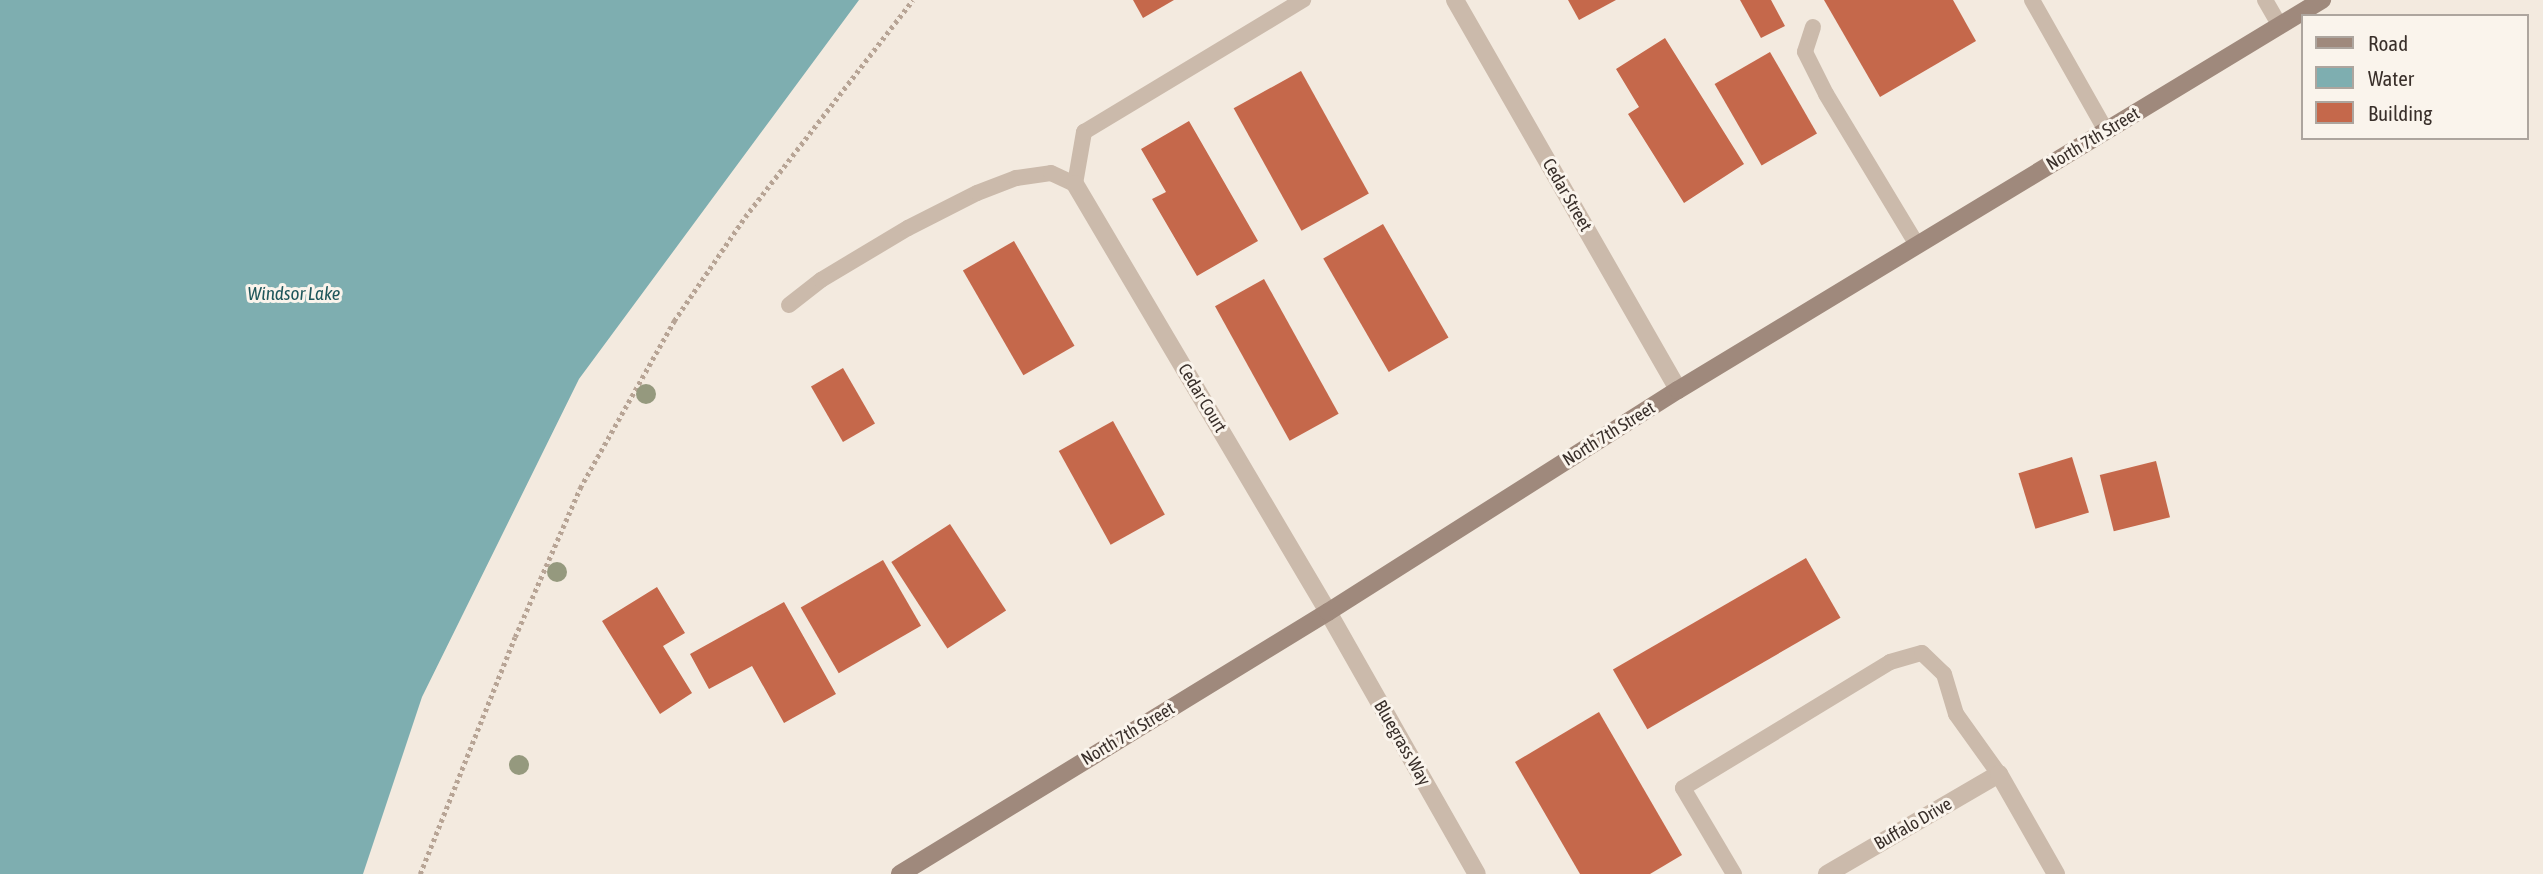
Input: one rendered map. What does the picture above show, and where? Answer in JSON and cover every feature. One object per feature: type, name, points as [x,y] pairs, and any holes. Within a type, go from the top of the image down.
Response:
[{"type":"main road","name":"North 7th Street","points":[[900,874],[1328,612],[1678,390],[2322,0]]},
{"type":"street","name":"Cedar Street","points":[[1455,0],[1678,390]]},
{"type":"street","name":"Cedar Court","points":[[1075,184],[1328,612]]},
{"type":"street","name":"Bluegrass Way","points":[[1328,612],[1477,874]]},
{"type":"street","name":"Buffalo Drive","points":[[1828,874],[1999,774]]},
{"type":"street","points":[[1999,774],[2056,874]]},
{"type":"lane","points":[[789,305],[821,280],[908,228],[977,193],[1016,178],[1051,173],[1075,184],[1084,132],[1303,0]]},
{"type":"lane","points":[[2032,0],[2106,131]]},
{"type":"lane","points":[[2265,0],[2280,26]]},
{"type":"lane","points":[[1813,27],[1805,52],[1826,94],[1917,245]]},
{"type":"lane","points":[[1734,874],[1682,788],[1890,662],[1922,653],[1944,674],[1956,714],[1999,774]]},
{"type":"path","points":[[420,874],[514,637],[593,464],[674,321],[738,227],[913,0]]},
{"type":"water","name":"Windsor Lake","points":[[0,0],[859,0],[579,379],[422,697],[363,874],[0,874]]},
{"type":"building","points":[[1133,0],[1174,0],[1143,18]]},
{"type":"building","points":[[1568,0],[1616,0],[1579,20]]},
{"type":"building","points":[[1740,0],[1771,0],[1785,26],[1761,38]]},
{"type":"building","points":[[1824,0],[1953,0],[1976,41],[1880,97]]},
{"type":"building","points":[[1665,38],[1744,164],[1684,203],[1628,114],[1639,107],[1616,69]]},
{"type":"building","points":[[1770,52],[1817,133],[1762,165],[1715,84]]},
{"type":"building","points":[[1301,71],[1369,193],[1302,231],[1234,108]]},
{"type":"building","points":[[1189,121],[1258,241],[1197,276],[1152,199],[1166,192],[1141,149]]},
{"type":"building","points":[[1383,224],[1448,337],[1389,372],[1323,258]]},
{"type":"building","points":[[1014,241],[1074,346],[1023,375],[963,270]]},
{"type":"building","points":[[1264,279],[1339,414],[1290,441],[1215,306]]},
{"type":"building","points":[[843,368],[875,423],[843,442],[811,387]]},
{"type":"building","points":[[1113,421],[1165,515],[1111,545],[1059,451]]},
{"type":"building","points":[[2072,457],[2089,512],[2035,529],[2018,473]]},
{"type":"building","points":[[2156,461],[2170,517],[2114,531],[2100,475]]},
{"type":"building","points":[[950,524],[1006,610],[947,649],[891,562]]},
{"type":"building","points":[[1806,558],[1840,618],[1647,729],[1613,670]]},
{"type":"building","points":[[883,560],[921,626],[839,673],[801,608]]},
{"type":"building","points":[[657,587],[685,633],[663,646],[692,693],[660,714],[602,621]]},
{"type":"building","points":[[784,602],[836,694],[784,723],[752,666],[709,689],[690,654]]},
{"type":"building","points":[[1599,712],[1682,855],[1650,874],[1580,874],[1515,762]]}]
